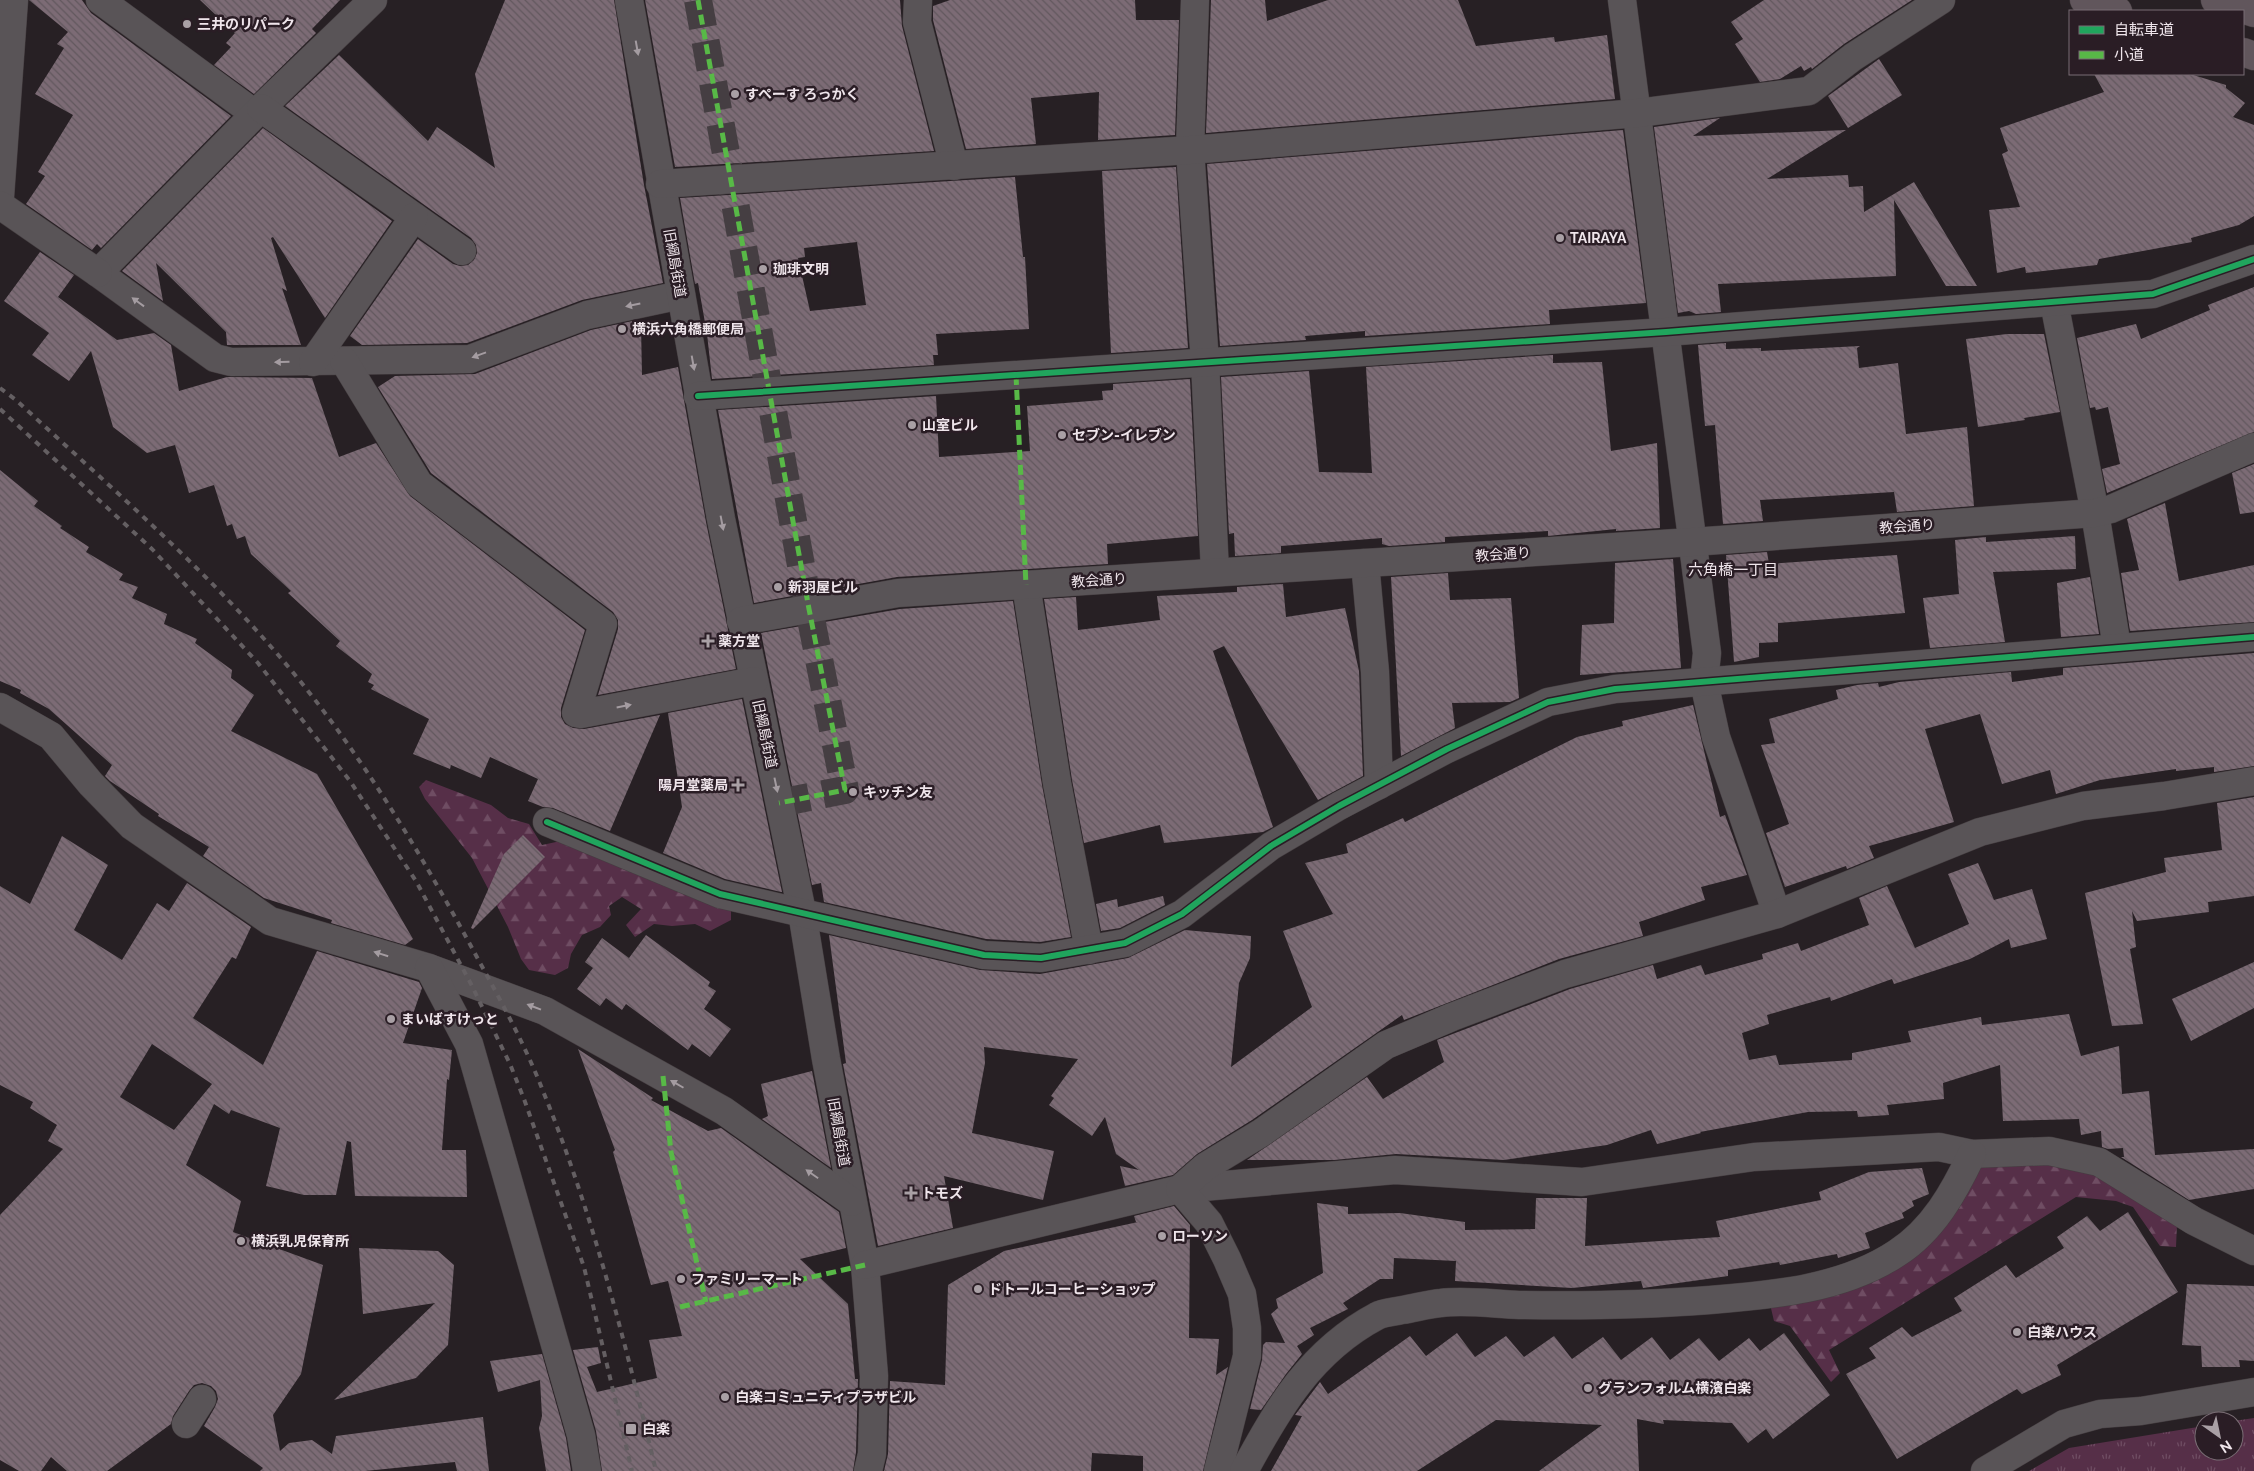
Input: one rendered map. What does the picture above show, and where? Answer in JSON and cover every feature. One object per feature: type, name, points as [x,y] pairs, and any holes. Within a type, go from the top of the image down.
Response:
[{"type":"main road","points":[[2084,0],[2115,10]]},
{"type":"main road","points":[[2215,0],[2254,13]]},
{"type":"street","points":[[0,197],[14,0]]},
{"type":"street","points":[[100,0],[462,251]]},
{"type":"street","points":[[98,273],[258,111],[373,0]]},
{"type":"street","name":"旧綱島街道","points":[[629,0],[698,396],[741,621],[802,912],[852,1202],[865,1265],[874,1376],[872,1454],[868,1471]]},
{"type":"street","points":[[918,0],[917,22],[954,166]]},
{"type":"street","points":[[1195,0],[1190,150],[1205,362],[1216,572]]},
{"type":"street","points":[[1622,0],[1707,653],[1704,682],[1716,737],[1777,914]]},
{"type":"street","points":[[660,184],[1190,150],[1638,113],[1808,91],[1853,57],[1941,0]]},
{"type":"street","points":[[0,205],[215,358],[231,362],[470,359],[586,316],[681,295]]},
{"type":"street","points":[[313,362],[414,217]]},
{"type":"street","points":[[698,396],[1666,332],[2153,294],[2254,259]]},
{"type":"street","points":[[2054,302],[2095,513],[2117,647]]},
{"type":"street","points":[[344,361],[419,484],[603,624],[576,713],[581,714],[754,681]]},
{"type":"street","name":"教会通り","points":[[741,621],[898,593],[1692,542],[2095,513],[2110,509],[2254,447]]},
{"type":"street","points":[[1365,563],[1375,672],[1379,785]]},
{"type":"street","points":[[1026,585],[1057,783],[1089,950]]},
{"type":"street","points":[[547,822],[720,894],[984,955],[1041,958],[1125,943],[1182,914],[1271,846],[1447,749],[1548,702],[1615,689],[2254,637]]},
{"type":"street","points":[[0,707],[51,736],[90,784],[132,826],[270,921],[429,968],[546,1011],[724,1111],[852,1202]]},
{"type":"street","points":[[1180,1189],[1206,1167],[1261,1133],[1386,1045],[1452,1017],[1566,974],[1777,914],[1980,832],[2083,806],[2164,796],[2254,781]]},
{"type":"street","points":[[429,968],[469,1044],[581,1435],[587,1471]]},
{"type":"street","points":[[865,1265],[1180,1189],[1395,1170],[1582,1182],[1754,1157],[1939,1147],[1972,1154],[2049,1151],[2099,1162],[2194,1221],[2254,1251]]},
{"type":"street","points":[[1244,1471],[1267,1427],[1305,1373],[1339,1341],[1379,1315],[1442,1302],[1648,1304],[1740,1297],[1800,1289],[1858,1274],[1898,1253],[1932,1223],[1956,1187],[1972,1154]]},
{"type":"street","points":[[1180,1189],[1209,1223],[1227,1259],[1242,1294],[1247,1328],[1247,1356],[1218,1471]]},
{"type":"street","points":[[1985,1471],[2064,1424],[2100,1414],[2141,1410],[2254,1392]]},
{"type":"street","points":[[186,1424],[202,1399]]},
{"type":"green space","points":[[426,780],[491,805],[508,818],[529,824],[542,845],[556,842],[566,837],[731,907],[731,920],[710,931],[695,924],[672,926],[654,924],[635,937],[626,925],[641,909],[622,897],[609,906],[611,915],[600,927],[582,935],[571,954],[568,968],[555,975],[529,970],[521,959],[508,927],[472,858],[425,799],[419,787]]},
{"type":"green space","points":[[2035,1158],[2074,1167],[2107,1180],[2177,1224],[2176,1247],[2160,1246],[2133,1207],[2116,1201],[2076,1197],[1829,1350],[1840,1373],[1831,1382],[1790,1326],[1774,1321],[1770,1304],[1843,1288],[1978,1164]]},
{"type":"green space","points":[[2254,1418],[2254,1471],[2029,1471],[2069,1448],[2194,1428],[2194,1461],[2244,1461],[2244,1420]]},
{"type":"building","points":[[29,0],[82,0],[91,13],[231,116],[101,248],[97,244],[92,250],[26,204],[45,176],[38,172],[73,115],[35,94],[64,48],[57,44],[68,32]]},
{"type":"building","points":[[200,0],[340,0],[312,29],[316,33],[254,94],[214,65],[231,47],[226,43],[235,33]]},
{"type":"building","points":[[505,0],[614,0],[644,185],[663,283],[582,300],[467,343],[362,345],[350,336],[418,239],[453,264],[460,266],[468,265],[474,260],[477,253],[476,245],[471,238],[285,106],[339,55],[428,141],[437,127],[495,168],[475,74]]},
{"type":"building","points":[[645,0],[900,0],[902,26],[934,151],[675,167]]},
{"type":"building","points":[[950,0],[1135,0],[1136,20],[1179,20],[1175,135],[1098,140],[1099,92],[1031,98],[1036,144],[966,149],[933,20],[933,6]]},
{"type":"building","points":[[1211,0],[1265,0],[1267,21],[1328,0],[1458,0],[1476,46],[1554,37],[1555,42],[1607,35],[1615,99],[1206,133]]},
{"type":"building","points":[[1764,0],[1912,0],[1844,44],[1812,69],[1811,67],[1804,71],[1801,66],[1780,79],[1760,82],[1735,44],[1743,39],[1731,22]]},
{"type":"building","points":[[1879,59],[1902,95],[1848,128],[1828,96]]},
{"type":"building","points":[[2095,75],[2193,75],[2226,85],[2226,88],[2245,103],[2233,117],[2254,125],[2254,216],[2239,225],[2191,238],[2192,242],[2099,259],[2097,265],[2026,273],[2025,267],[1997,273],[1989,210],[2020,207],[2002,154],[2008,151],[2000,128],[2104,92]]},
{"type":"building","points":[[1720,118],[1693,136],[1846,130],[1767,179],[1848,175],[1849,187],[1863,186],[1864,212],[1914,182],[1977,286],[1946,286],[1894,200],[1896,276],[1718,284],[1721,312],[1696,314],[1689,311],[1678,313],[1654,127]]},
{"type":"building","points":[[263,128],[392,221],[325,318],[273,237],[271,238],[287,291],[282,288],[301,345],[227,345],[226,332],[156,263],[163,301],[122,271]]},
{"type":"building","points":[[1623,130],[1646,303],[1549,310],[1550,324],[1365,336],[1365,331],[1305,336],[1306,340],[1220,346],[1207,164]]},
{"type":"building","points":[[1176,167],[1188,348],[1111,353],[1102,171]]},
{"type":"building","points":[[1015,177],[1023,257],[1025,257],[1029,329],[936,334],[938,355],[933,355],[934,365],[712,379],[707,334],[698,283],[695,284],[680,198]],"holes":[[[857,242],[866,305],[810,311],[798,258],[805,257],[804,248]]]},
{"type":"building","points":[[40,252],[74,275],[58,297],[117,340],[154,333],[171,345],[179,391],[227,377],[312,378],[339,457],[376,443],[410,496],[585,630],[561,708],[561,717],[565,724],[573,728],[584,729],[660,715],[610,831],[553,808],[543,807],[528,801],[538,779],[490,757],[481,778],[451,765],[450,769],[413,754],[429,719],[371,689],[374,685],[368,682],[372,674],[336,646],[340,641],[288,593],[291,591],[251,554],[245,536],[237,539],[232,524],[227,526],[214,485],[189,493],[175,445],[147,453],[113,427],[91,351],[69,381],[32,355],[49,333],[4,301]]},
{"type":"building","points":[[2254,287],[2254,432],[2107,493],[2102,469],[2120,464],[2108,407],[2096,410],[2095,407],[2090,408],[2077,338],[2136,324],[2141,339],[2210,310],[2208,305]]},
{"type":"building","points":[[637,320],[641,326],[642,375],[678,367],[706,522],[736,669],[598,695],[618,629],[618,620],[613,612],[431,473],[378,387],[395,376],[475,374],[591,330]]},
{"type":"building","points":[[2007,334],[2044,334],[2060,412],[2024,418],[2025,420],[1978,427],[1966,339]]},
{"type":"building","points":[[1726,343],[1726,349],[1761,348],[1761,351],[1860,346],[1857,348],[1859,368],[1898,363],[1906,434],[1967,427],[1974,506],[1897,512],[1894,492],[1760,500],[1763,521],[1723,524],[1715,425],[1705,426],[1698,345]]},
{"type":"building","points":[[1553,355],[1553,363],[1602,362],[1611,451],[1657,443],[1660,528],[1616,531],[1616,529],[1548,536],[1548,531],[1445,537],[1445,542],[1389,546],[1382,544],[1382,538],[1281,546],[1281,553],[1235,556],[1234,533],[1229,534],[1221,377],[1309,371],[1319,472],[1372,473],[1366,367]]},
{"type":"building","points":[[1190,379],[1198,536],[1107,544],[1108,564],[897,577],[754,603],[718,410],[936,396],[939,457],[1030,451],[1027,406],[1103,400],[1102,391],[1113,390],[1113,384]]},
{"type":"building","points":[[2254,464],[2254,512],[2240,514],[2232,473]]},
{"type":"building","points":[[0,470],[38,501],[34,506],[62,526],[60,528],[89,547],[86,552],[123,574],[119,580],[138,587],[132,598],[167,614],[164,624],[197,639],[195,643],[232,670],[231,678],[254,695],[231,731],[317,774],[413,939],[405,945],[331,923],[332,920],[264,898],[203,856],[209,847],[158,816],[159,814],[110,781],[105,776],[112,765],[49,709],[20,693],[21,690],[0,681]]},
{"type":"building","points":[[2165,503],[2179,581],[2254,565],[2254,622],[2130,631],[2121,573],[2139,570],[2127,519]]},
{"type":"building","points":[[2075,536],[2076,569],[1993,572],[2005,642],[1930,648],[1923,598],[1959,594],[1955,540],[1986,537],[1986,542]]},
{"type":"building","points":[[1767,552],[1769,564],[1897,555],[1905,613],[1778,623],[1778,642],[1759,643],[1759,657],[1734,662],[1726,555]]},
{"type":"building","points":[[1673,559],[1681,668],[1580,675],[1582,625],[1614,623],[1615,563]]},
{"type":"building","points":[[1448,573],[1450,600],[1511,598],[1519,698],[1510,702],[1452,703],[1455,728],[1401,756],[1391,577]]},
{"type":"building","points":[[2090,577],[2099,634],[2061,637],[2057,583]]},
{"type":"building","points":[[1283,584],[1286,617],[1345,608],[1359,671],[1363,776],[1318,800],[1224,646],[1213,651],[1273,827],[1263,832],[1164,843],[1160,825],[1084,843],[1072,780],[1044,599],[1076,597],[1078,630],[1160,620],[1157,596],[1237,592],[1237,587]]},
{"type":"building","points":[[1013,601],[1042,785],[1071,937],[1040,942],[986,939],[824,902],[821,883],[812,885],[761,633],[900,609]]},
{"type":"building","points":[[2254,653],[2254,766],[2214,772],[2214,767],[2176,771],[2176,769],[2100,780],[2056,794],[2050,770],[2002,784],[1980,714],[1925,729],[1954,822],[1869,846],[1874,858],[1847,869],[1846,866],[1785,887],[1766,833],[1789,824],[1761,745],[1775,743],[1769,719],[1838,699],[1836,690],[1857,685],[1878,683],[1879,687],[1899,682],[2011,672],[2012,682],[2063,675],[2063,668]]},
{"type":"building","points":[[742,699],[782,892],[725,879],[663,853],[682,807],[668,713]]},
{"type":"building","points":[[1693,705],[1720,817],[1725,815],[1747,875],[1701,887],[1705,900],[1639,922],[1643,936],[1559,959],[1404,1020],[1402,1015],[1252,1120],[1197,1154],[1173,1175],[1125,1186],[1120,1166],[1139,1170],[1116,1154],[1105,1117],[1092,1136],[1049,1105],[1054,1098],[1051,1096],[1078,1059],[984,1047],[985,1063],[972,1133],[1054,1151],[1043,1200],[944,1176],[953,1228],[878,1246],[843,1064],[846,1063],[829,935],[980,970],[1040,974],[1128,958],[1185,930],[1251,936],[1250,958],[1239,983],[1231,1067],[1312,1007],[1283,931],[1333,914],[1305,863],[1348,853],[1346,844],[1403,818],[1405,822],[1577,737],[1623,726],[1622,721]]},
{"type":"building","points":[[2254,797],[2254,896],[2208,902],[2209,912],[2137,921],[2132,911],[2136,947],[2130,949],[2143,1024],[2112,1026],[2085,893],[2166,872],[2164,858],[2222,850],[2217,803]]},
{"type":"building","points":[[523,835],[545,857],[473,929],[471,928],[504,854]]},
{"type":"building","points":[[62,836],[108,865],[74,930],[122,960],[157,903],[169,911],[187,883],[251,927],[236,959],[232,957],[193,1018],[263,1065],[317,951],[419,982],[422,988],[403,1043],[452,1050],[449,1080],[447,1079],[442,1150],[466,1150],[467,1197],[355,1196],[351,1142],[347,1141],[336,1195],[304,1195],[266,1186],[280,1128],[231,1110],[229,1114],[214,1104],[186,1165],[241,1201],[233,1232],[323,1265],[301,1374],[273,1415],[280,1451],[289,1443],[312,1440],[332,1454],[336,1436],[483,1417],[489,1471],[457,1471],[455,1462],[365,1471],[260,1471],[263,1468],[204,1426],[218,1399],[216,1391],[211,1386],[202,1383],[194,1385],[189,1391],[173,1416],[171,1424],[107,1471],[67,1471],[51,1457],[41,1471],[19,1471],[0,1460],[0,1215],[63,1149],[48,1141],[57,1125],[30,1108],[33,1102],[0,1085],[0,886],[30,904]],"holes":[[[152,1044],[212,1084],[174,1130],[120,1097]]]},
{"type":"building","points":[[1978,863],[1994,900],[2032,889],[2047,939],[2011,948],[2009,939],[1970,959],[1894,984],[1892,979],[1831,1001],[1830,997],[1767,1015],[1769,1024],[1742,1033],[1749,1060],[1776,1055],[1779,1065],[1852,1060],[1852,1053],[1911,1042],[1908,1031],[1981,1017],[1982,1025],[2069,1014],[2081,1056],[2119,1046],[2122,1094],[2149,1091],[2155,1155],[2254,1149],[2254,1189],[2189,1200],[2121,1157],[2124,1157],[2123,1148],[2108,1149],[2102,1147],[2101,1131],[2081,1135],[2079,1119],[2003,1121],[2000,1065],[1943,1083],[1944,1099],[1887,1105],[1889,1115],[1858,1117],[1857,1111],[1808,1112],[1700,1132],[1657,1144],[1651,1130],[1607,1145],[1504,1160],[1396,1154],[1334,1160],[1247,1160],[1367,1077],[1383,1099],[1444,1062],[1437,1040],[1570,989],[1653,965],[1657,979],[1701,965],[1705,975],[1763,959],[1762,954],[1798,943],[1801,951],[1869,925],[1859,898],[1887,886],[1915,948],[1969,924],[1948,874]]},
{"type":"building","points":[[1163,896],[1165,905],[1120,928],[1101,931],[1096,904],[1117,899],[1118,907]]},
{"type":"building","points":[[646,935],[710,982],[708,986],[716,991],[704,1009],[731,1029],[710,1057],[692,1044],[688,1050],[626,1004],[622,1010],[606,998],[600,1006],[577,989],[593,968],[585,962],[602,938],[629,958]]},
{"type":"building","points":[[2254,962],[2254,1008],[2191,1041],[2172,999]]},
{"type":"building","points":[[578,1049],[653,1098],[651,1100],[708,1131],[721,1128],[839,1212],[846,1248],[800,1259],[848,1304],[855,1379],[858,1379],[856,1452],[853,1471],[602,1471],[596,1431],[573,1350],[598,1347],[601,1363],[587,1367],[597,1392],[657,1378],[649,1340],[682,1336],[668,1281],[651,1285],[613,1152],[615,1150]]},
{"type":"building","points":[[812,1071],[831,1168],[762,1119],[768,1116],[761,1084]]},
{"type":"building","points":[[1922,1168],[1929,1194],[1912,1201],[1914,1206],[1902,1213],[1904,1218],[1865,1233],[1870,1248],[1838,1258],[1837,1254],[1780,1265],[1779,1262],[1728,1270],[1728,1276],[1643,1288],[1641,1281],[1572,1288],[1455,1281],[1456,1261],[1394,1258],[1393,1279],[1380,1279],[1343,1303],[1348,1309],[1310,1328],[1314,1335],[1297,1346],[1302,1354],[1261,1410],[1250,1409],[1262,1360],[1263,1345],[1266,1342],[1285,1343],[1271,1314],[1278,1308],[1276,1299],[1323,1273],[1317,1203],[1348,1207],[1348,1214],[1400,1213],[1465,1222],[1465,1230],[1535,1229],[1536,1198],[1587,1198],[1585,1246],[1720,1237],[1716,1221],[1821,1200],[1819,1192],[1869,1172]]},
{"type":"building","points":[[1174,1206],[1190,1225],[1189,1338],[1219,1339],[1216,1375],[1228,1367],[1203,1471],[1143,1471],[1143,1456],[1092,1453],[1091,1471],[884,1471],[888,1454],[890,1381],[945,1385],[948,1285],[1004,1251],[1138,1222],[1136,1222],[1134,1216]]},
{"type":"building","name":"白楽ハウス","points":[[2128,1212],[2178,1292],[2057,1365],[2061,1375],[2022,1394],[2017,1389],[1897,1459],[1846,1374],[1876,1358],[1869,1348],[1902,1327],[1912,1337],[1962,1311],[1954,1298],[2006,1265],[2016,1278],[2064,1248],[2057,1237],[2087,1216],[2100,1231]]},
{"type":"building","points":[[359,1248],[438,1251],[454,1265],[448,1345],[416,1378],[334,1400],[435,1303],[363,1314]]},
{"type":"building","points":[[2187,1284],[2254,1286],[2254,1361],[2239,1360],[2240,1367],[2202,1367],[2201,1346],[2182,1345]]},
{"type":"building","name":"グランフォルム横濱白楽","points":[[1457,1333],[1475,1357],[1506,1336],[1524,1357],[1554,1336],[1572,1359],[1603,1337],[1621,1360],[1652,1337],[1670,1360],[1699,1338],[1719,1361],[1749,1338],[1760,1351],[1784,1333],[1830,1395],[1773,1439],[1766,1429],[1748,1443],[1732,1423],[1663,1420],[1664,1424],[1637,1419],[1639,1471],[1539,1471],[1602,1425],[1496,1420],[1417,1471],[1271,1471],[1302,1416],[1295,1415],[1320,1382],[1328,1394],[1410,1336],[1426,1356]]},
{"type":"building","points":[[542,1354],[566,1438],[571,1471],[546,1471],[539,1428],[542,1416],[540,1380],[498,1392],[490,1361]]},
{"type":"tunnel","points":[[698,0],[809,609],[845,790],[779,803]]},
{"type":"railway","points":[[0,388],[16,400],[176,548],[252,626],[288,667],[343,737],[383,796],[420,856],[519,1036],[561,1137],[607,1279],[656,1471]]},
{"type":"railway","points":[[0,409],[152,549],[258,663],[350,781],[416,881],[471,984],[510,1064],[524,1099],[584,1267],[632,1471]]},
{"type":"marked path","points":[[698,0],[809,609],[845,790],[779,803]]},
{"type":"marked path","points":[[1016,375],[1026,585]]},
{"type":"marked path","points":[[663,1076],[671,1152],[706,1302]]},
{"type":"marked path","points":[[680,1307],[865,1265]]},
{"type":"cycle path","points":[[698,396],[1666,332],[2153,294],[2254,259]]},
{"type":"cycle path","points":[[547,822],[720,894],[984,955],[1041,958],[1125,943],[1182,914],[1271,846],[1339,806],[1447,749],[1548,702],[1615,689],[2254,637]]},
{"type":"place","name":"三井のリパーク","points":[[187,24]]},
{"type":"place","name":"すぺーす ろっかく","points":[[735,94]]},
{"type":"place","name":"TAIRAYA","points":[[1560,238]]},
{"type":"place","name":"珈琲文明","points":[[763,269]]},
{"type":"place","name":"横浜六角橋郵便局","points":[[622,329]]},
{"type":"place","name":"山室ビル","points":[[912,425]]},
{"type":"place","name":"セブン-イレブン","points":[[1062,435]]},
{"type":"place","name":"新羽屋ビル","points":[[778,587]]},
{"type":"place","name":"薬方堂","points":[[708,641]]},
{"type":"place","name":"陽月堂薬局","points":[[738,785]]},
{"type":"place","name":"キッチン友","points":[[853,792]]},
{"type":"place","name":"まいばすけっと","points":[[391,1019]]},
{"type":"place","name":"トモズ","points":[[911,1193]]},
{"type":"place","name":"ローソン","points":[[1162,1236]]},
{"type":"place","name":"横浜乳児保育所","points":[[241,1241]]},
{"type":"place","name":"ファミリーマート","points":[[681,1279]]},
{"type":"place","name":"ドトールコーヒーショップ","points":[[978,1289]]},
{"type":"place","name":"白楽ハウス","points":[[2017,1332]]},
{"type":"place","name":"グランフォルム横濱白楽","points":[[1588,1388]]},
{"type":"place","name":"白楽コミュニティプラザビル","points":[[725,1397]]},
{"type":"place","name":"白楽","points":[[631,1429]]},
{"type":"district","name":"六角橋一丁目","points":[[1733,570]]}]
